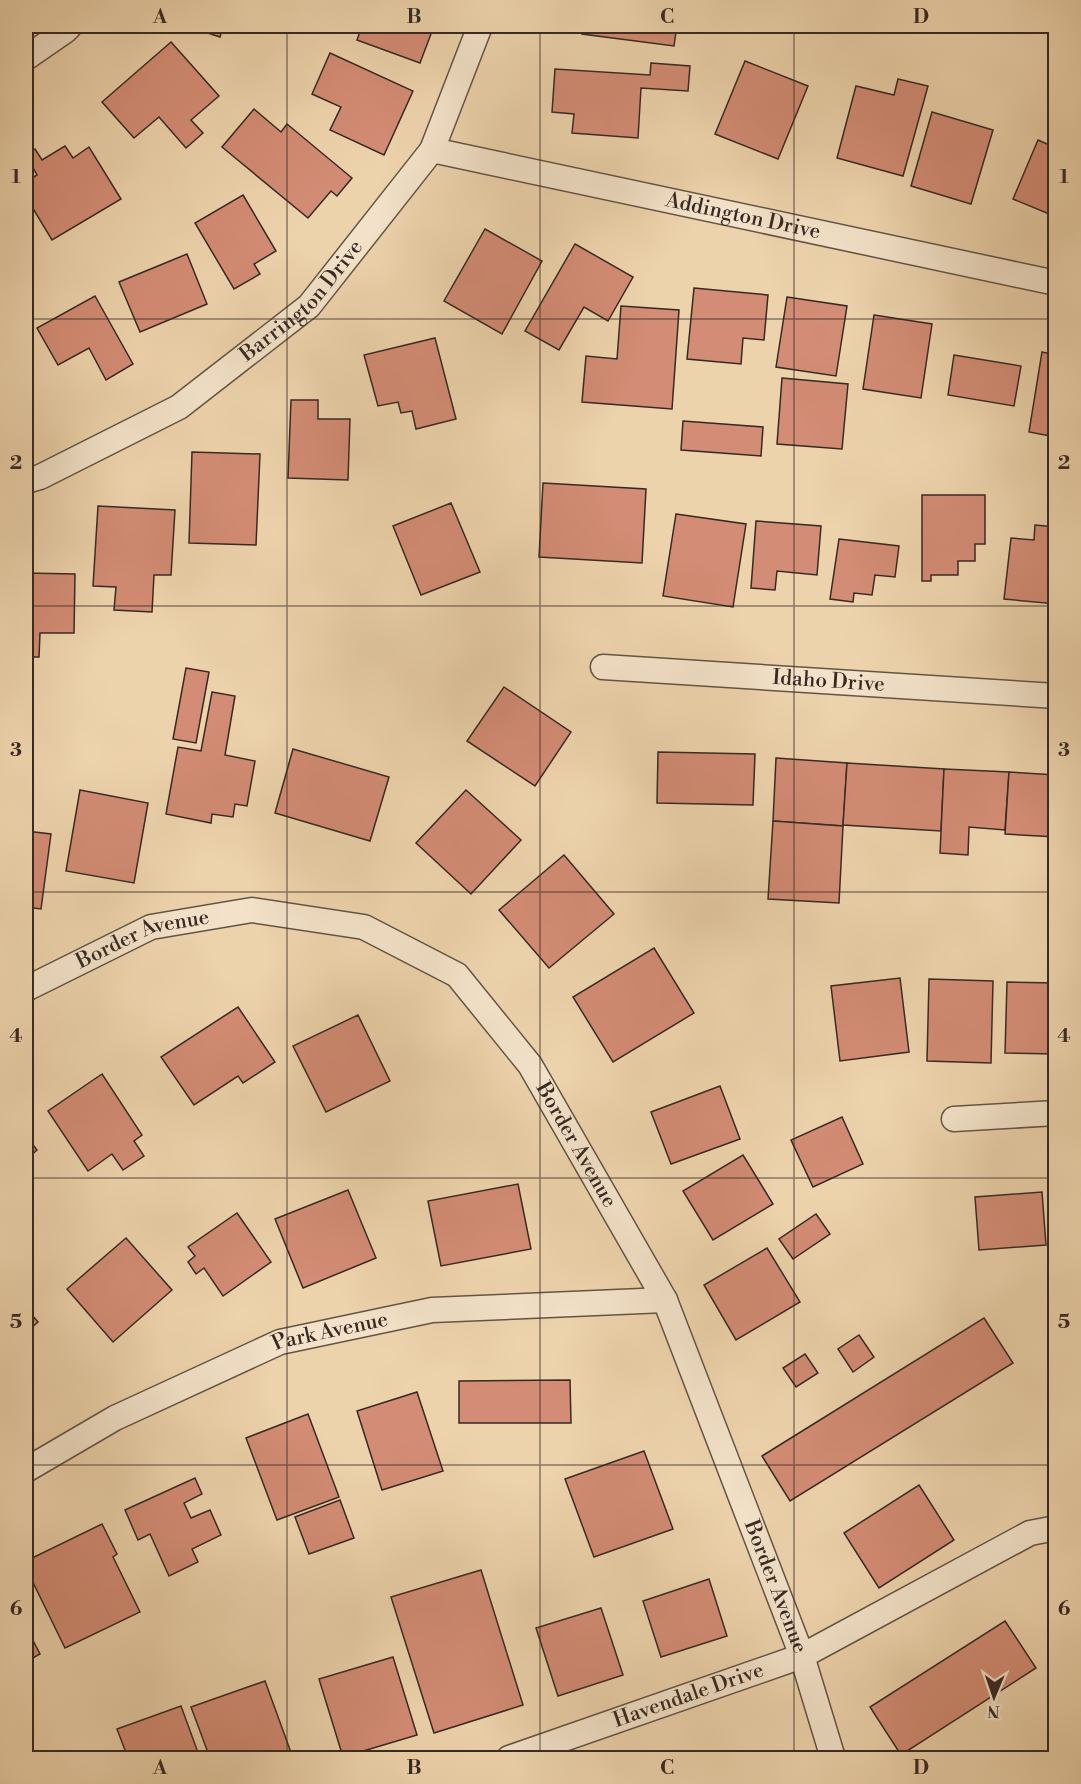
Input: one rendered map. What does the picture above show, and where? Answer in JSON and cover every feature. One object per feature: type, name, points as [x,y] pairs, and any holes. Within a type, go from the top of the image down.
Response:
[{"type":"street","points":[[26,58],[66,31],[69,26]]},
{"type":"street","name":"Barrington Drive","points":[[26,481],[40,477],[179,407],[309,306],[432,150],[480,26]]},
{"type":"street","name":"Addington Drive","points":[[432,150],[1056,284]]},
{"type":"street","name":"Idaho Drive","points":[[603,667],[1056,696]]},
{"type":"street","name":"Border Avenue","points":[[26,989],[151,927],[252,910],[364,927],[457,975],[530,1065],[665,1300],[802,1656],[833,1758]]},
{"type":"street","points":[[954,1119],[1056,1113]]},
{"type":"street","name":"Park Avenue","points":[[26,1470],[115,1418],[280,1342],[432,1310],[665,1300]]},
{"type":"street","name":"Havendale Drive","points":[[509,1758],[802,1656],[1030,1533],[1056,1528]]},
{"type":"building","points":[[186,26],[223,26],[220,37]]},
{"type":"building","points":[[362,26],[434,26],[420,63],[357,40]]},
{"type":"building","points":[[583,26],[634,26],[676,32],[674,46],[582,34]]},
{"type":"building","points":[[171,42],[219,96],[191,120],[203,133],[186,148],[159,117],[134,138],[102,102]]},
{"type":"building","points":[[330,53],[413,91],[384,155],[330,130],[341,107],[312,94]]},
{"type":"building","points":[[745,61],[808,86],[778,159],[715,134]]},
{"type":"building","points":[[651,63],[690,66],[688,91],[641,88],[638,138],[572,133],[574,114],[552,112],[555,69],[650,75]]},
{"type":"building","points":[[898,79],[928,86],[903,176],[837,158],[856,86],[894,95]]},
{"type":"building","points":[[254,109],[281,132],[287,124],[352,178],[337,196],[331,191],[308,218],[222,147]]},
{"type":"building","points":[[932,112],[993,130],[971,204],[911,186]]},
{"type":"building","points":[[1038,140],[1056,148],[1056,211],[1054,216],[1013,199]]},
{"type":"building","points":[[65,146],[73,158],[89,147],[121,199],[52,240],[26,197],[26,182],[37,175],[26,155],[35,149],[42,160]]},
{"type":"building","points":[[243,195],[276,251],[254,264],[260,274],[234,289],[195,223]]},
{"type":"building","points":[[485,229],[542,261],[502,334],[444,301]]},
{"type":"building","points":[[575,244],[633,277],[608,321],[584,307],[559,350],[525,331]]},
{"type":"building","points":[[187,254],[207,304],[140,332],[119,282]]},
{"type":"building","points":[[694,288],[768,295],[764,340],[743,338],[741,364],[687,359]]},
{"type":"building","points":[[95,296],[133,364],[106,380],[89,348],[58,365],[37,328]]},
{"type":"building","points":[[787,297],[847,306],[836,376],[776,367]]},
{"type":"building","points":[[621,306],[679,310],[672,409],[582,402],[586,356],[617,359]]},
{"type":"building","points":[[874,315],[932,324],[921,398],[863,389]]},
{"type":"building","points":[[435,338],[456,419],[416,429],[412,411],[401,413],[398,402],[378,406],[364,355]]},
{"type":"building","points":[[1042,352],[1056,355],[1056,437],[1029,432]]},
{"type":"building","points":[[954,355],[1021,366],[1014,406],[948,395]]},
{"type":"building","points":[[782,378],[848,384],[842,449],[777,444]]},
{"type":"building","points":[[291,400],[318,400],[318,419],[350,419],[348,480],[288,478]]},
{"type":"building","points":[[683,421],[763,427],[761,456],[681,450]]},
{"type":"building","points":[[192,452],[260,454],[256,545],[189,543]]},
{"type":"building","points":[[543,483],[646,489],[642,563],[539,557]]},
{"type":"building","points":[[922,495],[985,495],[985,544],[975,544],[975,561],[958,561],[958,575],[931,575],[931,581],[922,581]]},
{"type":"building","points":[[451,503],[480,572],[421,595],[393,526]]},
{"type":"building","points":[[98,506],[175,510],[171,575],[154,575],[152,612],[114,610],[116,587],[93,586]]},
{"type":"building","points":[[676,514],[746,524],[733,607],[663,596]]},
{"type":"building","points":[[756,521],[821,526],[817,575],[777,571],[775,590],[751,588]]},
{"type":"building","points":[[1035,525],[1056,527],[1056,604],[1004,599],[1011,538],[1034,540]]},
{"type":"building","points":[[839,539],[899,546],[895,577],[875,575],[872,595],[854,593],[853,602],[830,599]]},
{"type":"building","points":[[26,573],[75,574],[74,633],[40,633],[39,657],[26,657]]},
{"type":"building","points":[[186,668],[209,672],[196,743],[173,739]]},
{"type":"building","points":[[504,687],[571,732],[535,786],[467,741]]},
{"type":"building","points":[[212,692],[235,696],[225,755],[255,761],[247,806],[235,804],[233,817],[212,814],[211,823],[166,814],[178,747],[201,751]]},
{"type":"building","points":[[293,749],[389,777],[370,841],[275,813]]},
{"type":"building","points":[[658,752],[755,754],[753,805],[657,803]]},
{"type":"building","points":[[776,758],[847,763],[843,826],[773,821]]},
{"type":"building","points":[[847,763],[944,769],[941,831],[843,825]]},
{"type":"building","points":[[944,769],[1009,772],[1005,830],[969,827],[968,855],[940,853]]},
{"type":"building","points":[[1009,772],[1056,775],[1056,837],[1005,834]]},
{"type":"building","points":[[80,790],[148,803],[134,883],[66,871]]},
{"type":"building","points":[[466,790],[521,840],[471,894],[416,843]]},
{"type":"building","points":[[773,821],[843,826],[839,903],[768,899]]},
{"type":"building","points":[[26,831],[51,834],[41,909],[26,907]]},
{"type":"building","points":[[564,855],[614,914],[549,968],[499,910]]},
{"type":"building","points":[[654,948],[694,1013],[613,1062],[573,997]]},
{"type":"building","points":[[900,978],[909,1052],[840,1061],[831,986]]},
{"type":"building","points":[[929,979],[993,981],[991,1063],[927,1061]]},
{"type":"building","points":[[1007,982],[1056,983],[1056,1054],[1005,1053]]},
{"type":"building","points":[[238,1007],[275,1062],[243,1083],[238,1076],[194,1105],[161,1057]]},
{"type":"building","points":[[358,1015],[390,1081],[326,1112],[293,1046]]},
{"type":"building","points":[[102,1074],[142,1135],[134,1141],[144,1156],[123,1170],[112,1154],[88,1171],[48,1111]]},
{"type":"building","points":[[720,1086],[740,1139],[671,1164],[651,1112]]},
{"type":"building","points":[[842,1117],[863,1164],[813,1187],[791,1140]]},
{"type":"building","points":[[26,1136],[37,1150],[26,1160]]},
{"type":"building","points":[[743,1155],[773,1204],[713,1240],[683,1191]]},
{"type":"building","points":[[518,1184],[531,1249],[441,1266],[428,1201]]},
{"type":"building","points":[[348,1190],[376,1258],[303,1288],[275,1219]]},
{"type":"building","points":[[1042,1192],[1046,1245],[979,1250],[975,1197]]},
{"type":"building","points":[[237,1213],[271,1262],[223,1296],[204,1268],[196,1274],[188,1262],[195,1256],[188,1247]]},
{"type":"building","points":[[816,1214],[830,1234],[793,1259],[779,1239]]},
{"type":"building","points":[[126,1238],[172,1290],[113,1342],[67,1289]]},
{"type":"building","points":[[767,1248],[800,1302],[736,1340],[704,1285]]},
{"type":"building","points":[[26,1308],[38,1322],[26,1333]]},
{"type":"building","points":[[984,1318],[1013,1363],[790,1501],[762,1456]]},
{"type":"building","points":[[26,1333],[33,1340],[26,1347]]},
{"type":"building","points":[[859,1335],[874,1357],[853,1372],[838,1349]]},
{"type":"building","points":[[805,1354],[818,1373],[796,1387],[783,1368]]},
{"type":"building","points":[[570,1380],[571,1423],[459,1423],[459,1381]]},
{"type":"building","points":[[417,1392],[443,1471],[382,1490],[357,1411]]},
{"type":"building","points":[[308,1414],[339,1497],[277,1520],[246,1438]]},
{"type":"building","points":[[644,1451],[673,1529],[594,1557],[565,1479]]},
{"type":"building","points":[[195,1478],[202,1494],[184,1503],[191,1518],[210,1510],[221,1535],[192,1549],[198,1562],[169,1576],[150,1534],[138,1540],[125,1510]]},
{"type":"building","points":[[919,1485],[954,1540],[879,1588],[844,1533]]},
{"type":"building","points":[[340,1500],[354,1538],[309,1554],[295,1517]]},
{"type":"building","points":[[102,1524],[117,1554],[113,1557],[140,1612],[65,1648],[26,1568],[26,1561]]},
{"type":"building","points":[[481,1570],[523,1705],[434,1733],[391,1597]]},
{"type":"building","points":[[709,1579],[727,1636],[661,1657],[643,1601]]},
{"type":"building","points":[[601,1608],[623,1675],[558,1696],[536,1628]]},
{"type":"building","points":[[1005,1621],[1036,1668],[901,1755],[870,1707]]},
{"type":"building","points":[[26,1627],[40,1654],[26,1662]]},
{"type":"building","points":[[393,1657],[417,1735],[343,1757],[319,1679]]},
{"type":"building","points":[[265,1681],[293,1758],[210,1758],[191,1707]]},
{"type":"building","points":[[181,1706],[200,1758],[128,1758],[117,1729]]}]
